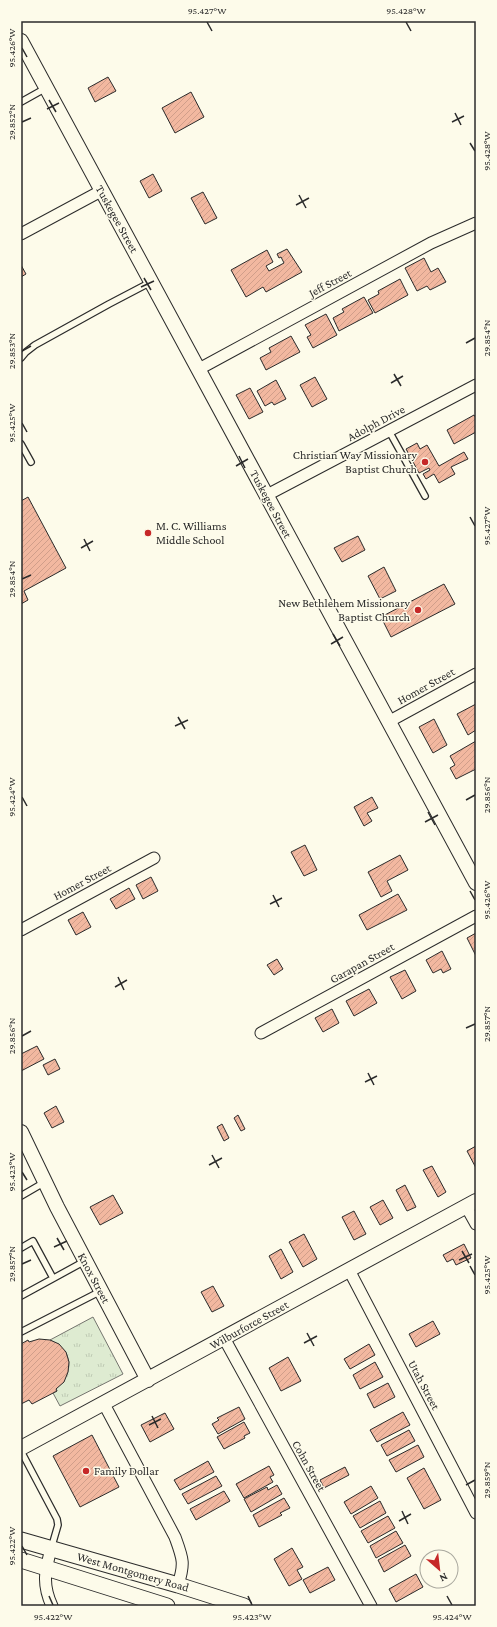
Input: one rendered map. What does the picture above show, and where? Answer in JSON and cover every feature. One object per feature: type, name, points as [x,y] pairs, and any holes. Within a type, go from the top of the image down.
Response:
[{"type":"main road","name":"West Montgomery Road","points":[[21,1540],[178,1585],[244,1606]]},
{"type":"main road","name":"West Montgomery Road","points":[[21,1560],[167,1606]]},
{"type":"street","name":"Tuskegee Street","points":[[21,41],[476,883]]},
{"type":"street","points":[[21,234],[101,191]]},
{"type":"street","name":"Jeff Street","points":[[199,369],[431,243],[476,223]]},
{"type":"street","name":"Adolph Drive","points":[[267,495],[476,385]]},
{"type":"street","name":"Homer Street","points":[[388,722],[476,674]]},
{"type":"street","name":"Homer Street","points":[[21,930],[154,858]]},
{"type":"street","name":"Garapan Street","points":[[261,1034],[476,916]]},
{"type":"street","name":"Knox Street","points":[[21,1132],[57,1207],[148,1380]]},
{"type":"street","points":[[471,1204],[476,1224]]},
{"type":"street","name":"Wilburforce Street","points":[[21,1450],[471,1204]]},
{"type":"street","name":"Utah Street","points":[[350,1270],[476,1513]]},
{"type":"street","name":"Cohn Street","points":[[224,1338],[371,1606]]},
{"type":"street","points":[[104,1404],[175,1537],[181,1554],[183,1568],[178,1585]]},
{"type":"street","points":[[51,1549],[44,1582],[52,1606]]},
{"type":"lane","points":[[21,102],[46,88]]},
{"type":"lane","points":[[21,358],[26,352],[35,346],[151,282]]},
{"type":"lane","points":[[389,431],[425,496]]},
{"type":"lane","points":[[21,444],[31,462]]},
{"type":"lane","points":[[22,1195],[45,1182]]},
{"type":"lane","points":[[21,1248],[33,1241],[53,1278]]},
{"type":"lane","points":[[21,1296],[85,1261]]},
{"type":"lane","points":[[21,1332],[101,1291]]},
{"type":"lane","points":[[21,1450],[57,1519],[58,1525],[51,1549]]},
{"type":"green space","points":[[93,1317],[123,1374],[60,1406],[53,1393],[57,1391],[56,1389],[66,1375],[69,1368],[69,1362],[63,1350],[50,1340]]},
{"type":"building","points":[[108,77],[116,91],[95,102],[88,88]]},
{"type":"building","points":[[191,92],[204,117],[175,133],[162,108]]},
{"type":"building","points":[[153,174],[162,191],[149,198],[140,181]]},
{"type":"building","points":[[203,192],[217,218],[205,224],[191,198]]},
{"type":"building","points":[[287,249],[302,272],[266,292],[263,287],[246,297],[231,270],[267,250],[273,262],[266,266],[269,271],[284,263],[281,257],[279,258],[277,254]]},
{"type":"building","points":[[424,258],[431,272],[438,268],[446,282],[430,290],[427,286],[417,291],[405,268]]},
{"type":"building","points":[[21,265],[26,274],[21,277]]},
{"type":"building","points":[[400,279],[408,295],[375,313],[368,300],[379,294],[378,291]]},
{"type":"building","points":[[364,297],[373,313],[339,331],[333,318],[344,312],[342,309]]},
{"type":"building","points":[[326,314],[337,335],[313,348],[307,337],[311,335],[305,325]]},
{"type":"building","points":[[291,336],[300,352],[266,370],[260,358],[271,352],[269,348]]},
{"type":"building","points":[[315,377],[327,399],[312,407],[300,385]]},
{"type":"building","points":[[276,380],[286,399],[274,405],[272,402],[265,406],[257,391]]},
{"type":"building","points":[[250,388],[263,412],[249,419],[236,395]]},
{"type":"building","points":[[474,415],[476,418],[476,432],[454,444],[447,430]]},
{"type":"building","name":"Christian Way Missionary Baptist Church","points":[[417,443],[420,449],[427,445],[439,466],[464,452],[468,459],[451,467],[455,474],[439,483],[434,474],[426,479],[423,474],[430,470],[429,468],[419,473],[406,449]]},
{"type":"building","points":[[28,497],[66,568],[24,591],[28,600],[21,604],[21,501]]},
{"type":"building","points":[[358,536],[365,550],[342,562],[334,548]]},
{"type":"building","points":[[384,567],[396,591],[380,599],[368,576]]},
{"type":"building","name":"New Bethlehem Missionary Baptist Church","points":[[444,584],[455,604],[391,637],[381,617]]},
{"type":"building","points":[[476,704],[476,730],[468,735],[457,714]]},
{"type":"building","points":[[434,719],[447,745],[433,753],[419,727]]},
{"type":"building","points":[[476,741],[476,769],[456,779],[450,768],[455,765],[450,756]]},
{"type":"building","points":[[372,797],[378,808],[367,813],[372,821],[364,826],[354,807]]},
{"type":"building","points":[[305,845],[317,870],[304,876],[291,852]]},
{"type":"building","points":[[400,855],[408,870],[387,881],[392,891],[381,897],[368,872]]},
{"type":"building","points":[[151,877],[158,891],[143,899],[136,885]]},
{"type":"building","points":[[129,888],[135,899],[116,909],[110,899]]},
{"type":"building","points":[[398,894],[407,910],[367,930],[359,915]]},
{"type":"building","points":[[83,912],[91,927],[76,935],[68,920]]},
{"type":"building","points":[[476,933],[476,956],[467,938]]},
{"type":"building","points":[[442,951],[451,969],[443,973],[441,969],[433,973],[426,960]]},
{"type":"building","points":[[277,959],[283,969],[274,975],[267,965]]},
{"type":"building","points":[[405,970],[416,991],[402,999],[390,977]]},
{"type":"building","points":[[369,989],[377,1003],[354,1016],[346,1001]]},
{"type":"building","points":[[332,1009],[339,1023],[323,1032],[315,1018]]},
{"type":"building","points":[[37,1046],[44,1059],[21,1071],[21,1054]]},
{"type":"building","points":[[55,1059],[60,1069],[48,1075],[43,1065]]},
{"type":"building","points":[[56,1106],[64,1122],[52,1128],[44,1113]]},
{"type":"building","points":[[238,1115],[245,1129],[241,1131],[234,1118]]},
{"type":"building","points":[[222,1124],[229,1138],[224,1141],[217,1127]]},
{"type":"building","points":[[476,1146],[476,1168],[467,1151]]},
{"type":"building","points":[[432,1166],[446,1192],[438,1197],[423,1170]]},
{"type":"building","points":[[405,1185],[416,1207],[407,1211],[396,1190]]},
{"type":"building","points":[[113,1195],[123,1213],[100,1225],[90,1207]]},
{"type":"building","points":[[383,1200],[393,1218],[380,1225],[370,1207]]},
{"type":"building","points":[[354,1211],[366,1234],[354,1240],[342,1217]]},
{"type":"building","points":[[304,1234],[317,1259],[303,1267],[289,1242]]},
{"type":"building","points":[[464,1244],[471,1258],[456,1265],[453,1259],[447,1262],[443,1255]]},
{"type":"building","points":[[281,1249],[293,1272],[281,1279],[269,1256]]},
{"type":"building","points":[[213,1286],[224,1306],[212,1312],[201,1292]]},
{"type":"building","points":[[433,1321],[440,1334],[416,1347],[409,1334]]},
{"type":"building","points":[[39,1339],[50,1340],[59,1344],[66,1352],[69,1362],[68,1372],[64,1382],[56,1389],[57,1391],[32,1404],[29,1400],[21,1404],[21,1344],[28,1340],[29,1342]]},
{"type":"building","points":[[369,1344],[375,1355],[350,1369],[344,1359]]},
{"type":"building","points":[[288,1357],[301,1381],[281,1391],[269,1368]]},
{"type":"building","points":[[375,1362],[383,1377],[360,1389],[353,1375]]},
{"type":"building","points":[[388,1383],[395,1397],[374,1408],[367,1394]]},
{"type":"building","points":[[239,1407],[245,1419],[218,1434],[212,1424],[219,1420],[217,1418]]},
{"type":"building","points":[[403,1412],[410,1425],[377,1442],[370,1430]]},
{"type":"building","points":[[165,1413],[174,1429],[150,1442],[141,1425]]},
{"type":"building","points":[[244,1422],[250,1433],[244,1436],[245,1438],[224,1449],[217,1437]]},
{"type":"building","points":[[409,1430],[415,1441],[387,1456],[381,1445]]},
{"type":"building","name":"Family Dollar","points":[[92,1435],[119,1487],[80,1507],[53,1456]]},
{"type":"building","points":[[418,1445],[424,1457],[396,1472],[389,1460]]},
{"type":"building","points":[[208,1461],[214,1472],[180,1490],[174,1480]]},
{"type":"building","points":[[269,1466],[274,1475],[270,1477],[273,1482],[244,1498],[236,1484]]},
{"type":"building","points":[[345,1467],[349,1475],[324,1488],[320,1480]]},
{"type":"building","points":[[424,1468],[441,1500],[424,1509],[407,1478]]},
{"type":"building","points":[[216,1476],[222,1486],[188,1504],[182,1494]]},
{"type":"building","points":[[277,1485],[282,1494],[251,1512],[244,1499],[267,1487],[268,1490]]},
{"type":"building","points":[[371,1486],[378,1498],[351,1514],[344,1502]]},
{"type":"building","points":[[224,1491],[230,1501],[196,1520],[190,1509]]},
{"type":"building","points":[[284,1498],[290,1508],[280,1513],[282,1515],[259,1527],[253,1515]]},
{"type":"building","points":[[380,1501],[386,1513],[360,1528],[353,1516]]},
{"type":"building","points":[[388,1516],[395,1528],[368,1543],[361,1531]]},
{"type":"building","points":[[396,1531],[403,1543],[376,1558],[370,1546]]},
{"type":"building","points":[[405,1545],[411,1556],[384,1572],[378,1560]]},
{"type":"building","points":[[292,1548],[303,1567],[297,1570],[302,1579],[289,1586],[274,1559]]},
{"type":"building","points":[[328,1567],[335,1580],[310,1593],[303,1580]]},
{"type":"building","points":[[416,1574],[419,1580],[419,1589],[396,1602],[389,1589]]},
{"type":"place","name":"Christian Way Missionary Baptist Church","points":[[425,462]]},
{"type":"place","name":"M. C. Williams Middle School","points":[[148,533]]},
{"type":"place","name":"New Bethlehem Missionary Baptist Church","points":[[418,610]]},
{"type":"place","name":"Family Dollar","points":[[86,1471]]}]
